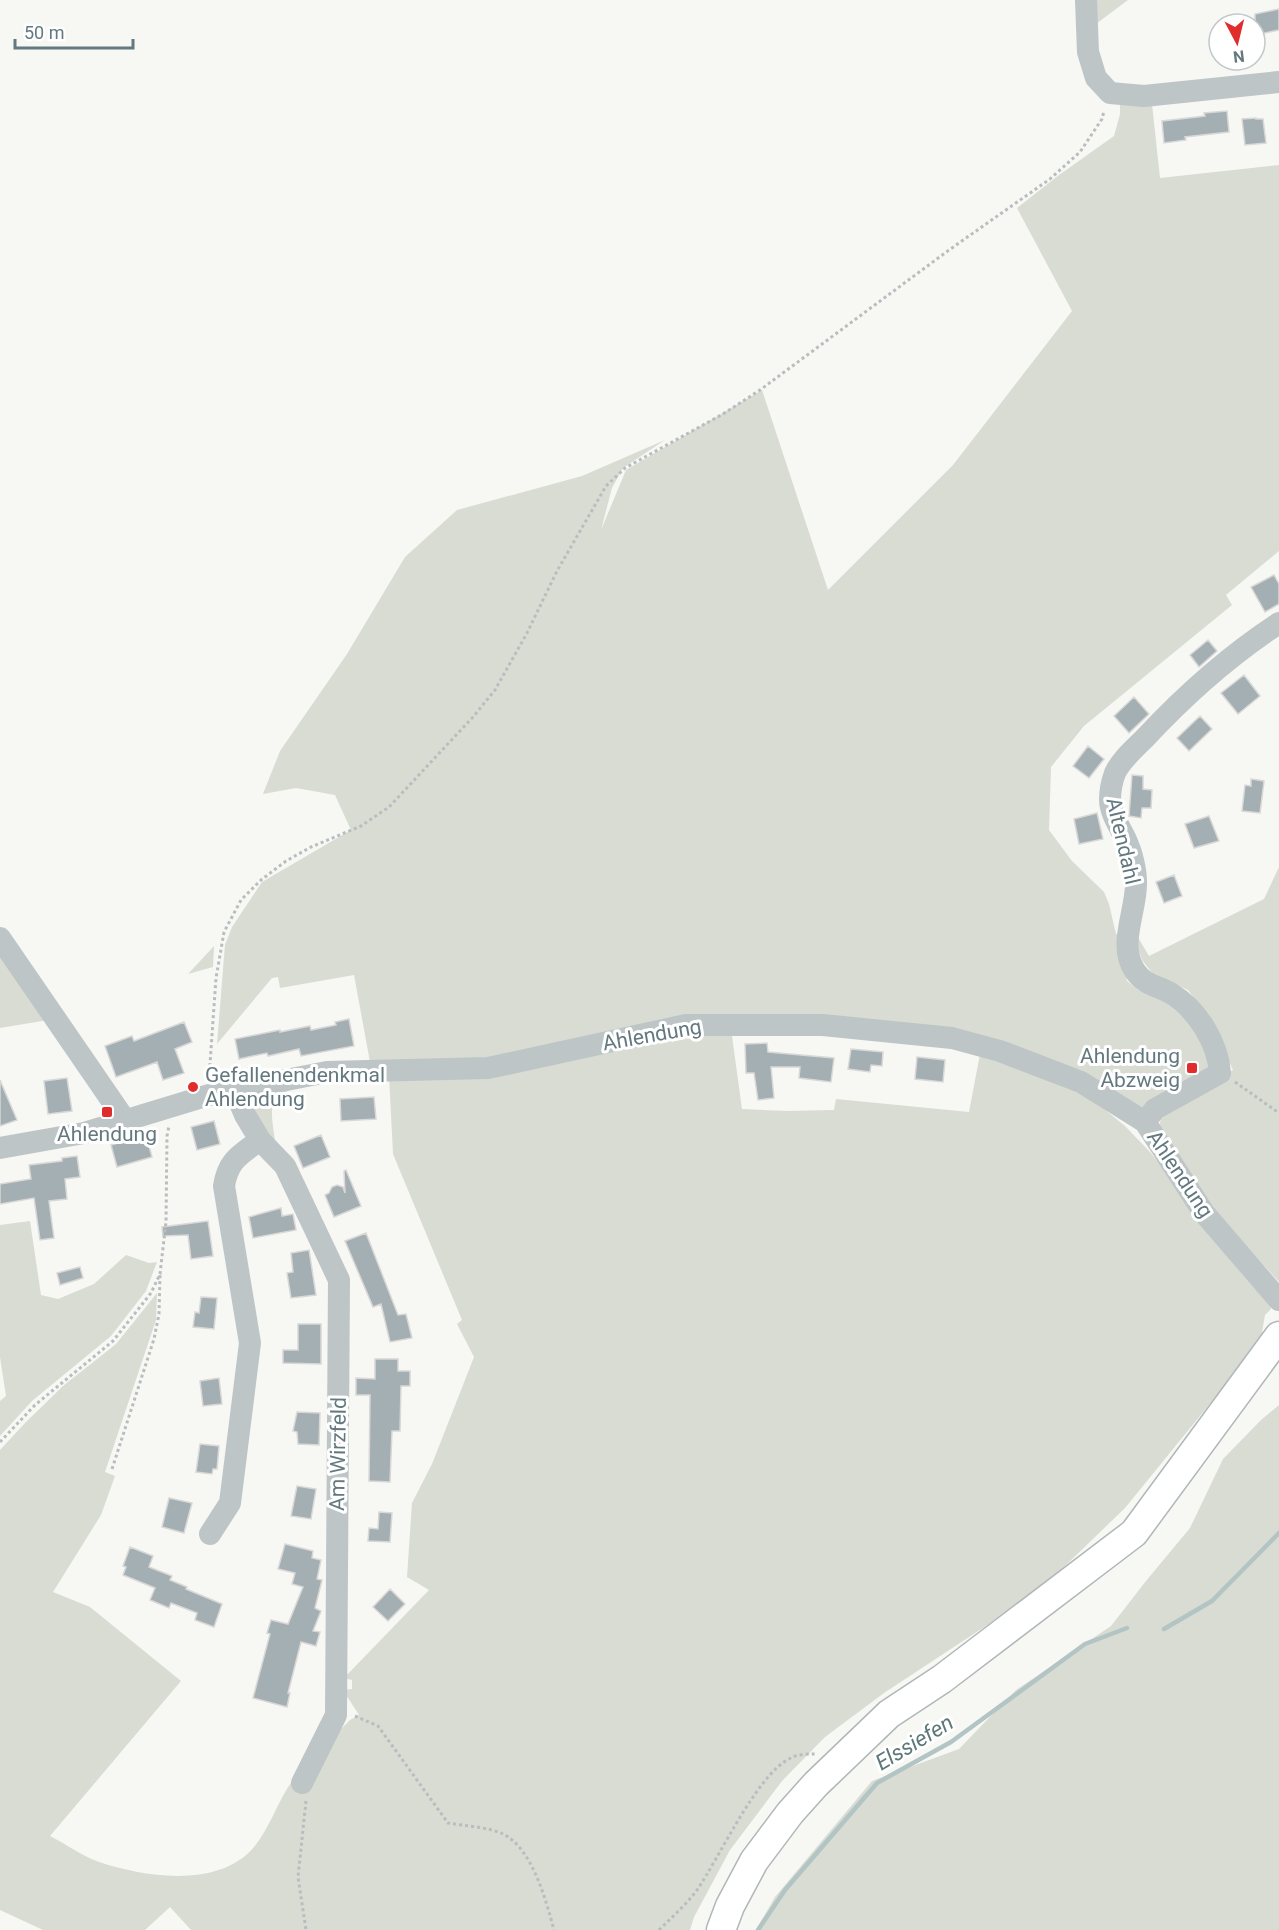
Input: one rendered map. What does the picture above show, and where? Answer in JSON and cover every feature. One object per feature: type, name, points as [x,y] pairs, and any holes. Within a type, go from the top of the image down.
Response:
[{"type":"main road","points":[[721,1930],[730,1906],[754,1861],[816,1784],[889,1714],[942,1678],[1134,1533],[1279,1336]]},
{"type":"street","points":[[1086,0],[1088,52],[1095,78],[1110,93],[1144,96],[1279,82]]},
{"type":"street","name":"Altendahl","points":[[1220,1074],[1219,1059],[1212,1041],[1188,1006],[1172,994],[1145,984],[1134,970],[1129,954],[1128,935],[1137,880],[1129,846],[1110,802],[1112,784],[1115,773],[1164,718],[1255,639],[1279,623]]},
{"type":"street","points":[[0,938],[125,1120]]},
{"type":"street","name":"Ahlendung","points":[[0,1148],[84,1134],[209,1095],[327,1072],[488,1068],[687,1025],[823,1025],[952,1038],[1000,1052],[1081,1082],[1145,1122],[1204,1213],[1279,1300]]},
{"type":"street","points":[[1145,1122],[1155,1109],[1220,1074]]},
{"type":"street","name":"Am Wirzfeld","points":[[234,1089],[244,1115],[260,1140],[285,1166],[339,1280],[336,1715],[303,1781]]},
{"type":"street","points":[[210,1534],[230,1503],[250,1343],[224,1186],[226,1172],[233,1160],[260,1140]]},
{"type":"path","points":[[209,1095],[216,978],[224,932],[241,900],[261,880],[286,861],[311,847],[361,826],[389,807],[473,717],[495,690],[527,633],[557,571],[606,486],[625,468],[723,414],[760,390],[949,250],[1050,179],[1080,152],[1102,118],[1110,93]]},
{"type":"path","points":[[1220,1074],[1242,1086],[1279,1113]]},
{"type":"path","points":[[111,1469],[154,1339],[159,1314],[160,1274],[166,1222],[167,1136],[173,1107]]},
{"type":"path","points":[[0,1442],[35,1405],[113,1341],[151,1293],[160,1274]]},
{"type":"path","points":[[352,1714],[378,1726],[448,1823],[501,1833],[516,1842],[530,1862],[549,1910],[554,1930]]},
{"type":"path","points":[[659,1930],[696,1890],[762,1786],[776,1768],[789,1758],[819,1754]]},
{"type":"path","points":[[303,1781],[308,1788],[298,1877],[306,1930]]},
{"type":"shaded area","points":[[1091,0],[1128,0],[1092,27]]},
{"type":"shaded area","points":[[1152,104],[1160,178],[1279,165],[1279,551],[1226,595],[1232,605],[1084,726],[1051,767],[1049,830],[1072,861],[1104,892],[1116,934],[1121,934],[1127,981],[1138,990],[1187,1011],[1210,1061],[1208,1071],[1145,1109],[1079,1075],[813,1016],[483,1060],[370,1062],[354,975],[280,988],[278,977],[272,978],[217,1044],[225,945],[232,927],[262,882],[351,830],[335,795],[296,788],[263,794],[280,751],[347,654],[405,557],[457,510],[582,476],[665,440],[623,468],[612,488],[601,530],[626,470],[762,390],[828,590],[953,465],[1072,311],[1017,208],[1114,136],[1120,105]]},
{"type":"shaded area","points":[[1279,867],[1279,1282],[1203,1198],[1159,1126],[1161,1119],[1172,1107],[1233,1070],[1207,1015],[1188,990],[1153,974],[1142,960],[1132,933],[1133,929],[1149,956],[1264,899]]},
{"type":"shaded area","points":[[0,942],[54,1019],[0,1028]]},
{"type":"shaded area","points":[[214,946],[213,967],[188,974]]},
{"type":"shaded area","points":[[688,1033],[732,1036],[742,1109],[834,1110],[836,1099],[969,1112],[980,1054],[1045,1074],[1098,1104],[1125,1126],[1150,1152],[1270,1304],[1271,1309],[1265,1315],[1259,1350],[1217,1395],[1125,1508],[1066,1565],[1022,1602],[884,1693],[825,1737],[782,1781],[730,1850],[694,1917],[690,1930],[191,1930],[170,1907],[145,1930],[43,1930],[0,1910],[0,1450],[63,1386],[116,1344],[157,1293],[156,1320],[105,1472],[115,1476],[101,1515],[53,1592],[90,1607],[181,1681],[50,1836],[99,1862],[159,1875],[201,1874],[221,1869],[239,1860],[260,1839],[299,1772],[350,1720],[359,1715],[343,1690],[352,1689],[352,1680],[344,1678],[429,1590],[407,1577],[412,1503],[432,1464],[474,1357],[457,1324],[462,1320],[393,1154],[389,1075]]},
{"type":"shaded area","points":[[300,1082],[281,1096],[273,1106],[275,1141],[255,1118],[252,1107],[260,1096],[277,1088]]},
{"type":"shaded area","points":[[30,1221],[41,1295],[58,1299],[94,1284],[126,1255],[149,1263],[157,1262],[146,1291],[111,1336],[32,1401],[0,1436],[0,1401],[6,1396],[0,1357],[0,1225]]},
{"type":"shaded area","points":[[1279,1405],[1279,1930],[756,1930],[775,1897],[872,1781],[959,1749],[1016,1690],[1111,1626],[1190,1528],[1223,1459]]},
{"type":"building","points":[[1279,9],[1279,30],[1267,32],[1267,12],[1265,12]]},
{"type":"building","points":[[1227,111],[1229,132],[1185,137],[1186,140],[1164,143],[1162,121]]},
{"type":"building","points":[[1242,119],[1263,119],[1266,143],[1245,145]]},
{"type":"building","points":[[1274,575],[1279,584],[1279,604],[1265,612],[1251,587]]},
{"type":"building","points":[[1208,640],[1217,651],[1199,667],[1190,655]]},
{"type":"building","points":[[1244,675],[1260,696],[1238,714],[1221,693]]},
{"type":"building","points":[[1134,697],[1149,714],[1129,733],[1114,716]]},
{"type":"building","points":[[1200,716],[1212,729],[1189,751],[1177,738]]},
{"type":"building","points":[[1088,746],[1104,759],[1089,778],[1073,766]]},
{"type":"building","points":[[1132,775],[1143,776],[1143,789],[1152,790],[1151,808],[1142,808],[1141,818],[1129,816]]},
{"type":"building","points":[[1251,779],[1264,781],[1260,813],[1242,811],[1245,785],[1251,786]]},
{"type":"building","points":[[1097,813],[1103,839],[1079,844],[1074,819]]},
{"type":"building","points":[[1209,816],[1219,841],[1194,848],[1185,824]]},
{"type":"building","points":[[1174,875],[1182,896],[1164,903],[1156,882]]},
{"type":"building","points":[[349,1019],[354,1046],[301,1056],[299,1049],[268,1056],[267,1053],[239,1059],[235,1039],[310,1026],[311,1030],[336,1025],[335,1022]]},
{"type":"building","points":[[184,1022],[192,1042],[175,1049],[184,1073],[163,1080],[157,1062],[116,1077],[105,1046],[132,1036],[134,1041]]},
{"type":"building","points":[[767,1043],[768,1052],[834,1058],[831,1082],[799,1078],[800,1067],[771,1067],[774,1098],[758,1100],[754,1073],[746,1073],[745,1044]]},
{"type":"building","points":[[851,1049],[883,1052],[882,1066],[871,1065],[870,1072],[848,1069]]},
{"type":"building","points":[[917,1057],[945,1060],[943,1082],[915,1079]]},
{"type":"building","points":[[67,1078],[72,1111],[48,1114],[44,1081]]},
{"type":"building","points":[[0,1080],[17,1120],[0,1126]]},
{"type":"building","points":[[374,1097],[376,1119],[341,1121],[340,1099]]},
{"type":"building","points":[[214,1121],[220,1144],[197,1150],[191,1127]]},
{"type":"building","points":[[146,1135],[152,1157],[117,1167],[111,1145]]},
{"type":"building","points":[[321,1135],[330,1157],[303,1168],[294,1146]]},
{"type":"building","points":[[77,1156],[80,1177],[65,1179],[67,1199],[49,1201],[54,1238],[40,1240],[34,1198],[0,1204],[0,1184],[31,1179],[29,1165],[62,1161],[62,1158]]},
{"type":"building","points":[[346,1170],[361,1206],[334,1217],[325,1195],[337,1185],[343,1187],[345,1193],[344,1171]]},
{"type":"building","points":[[281,1208],[282,1216],[293,1214],[296,1230],[253,1238],[249,1217]]},
{"type":"building","points":[[208,1221],[213,1256],[191,1259],[188,1235],[163,1236],[162,1227]]},
{"type":"building","points":[[366,1233],[398,1315],[406,1314],[412,1338],[390,1342],[381,1304],[373,1307],[345,1241]]},
{"type":"building","points":[[309,1250],[316,1295],[291,1298],[287,1273],[293,1272],[291,1253]]},
{"type":"building","points":[[80,1267],[83,1278],[60,1285],[57,1273]]},
{"type":"building","points":[[201,1297],[217,1298],[214,1329],[193,1327],[195,1312],[199,1313]]},
{"type":"building","points":[[298,1324],[321,1324],[321,1364],[283,1363],[283,1350],[298,1350]]},
{"type":"building","points":[[375,1359],[398,1359],[398,1371],[410,1371],[410,1386],[401,1386],[400,1431],[392,1431],[390,1482],[369,1481],[370,1395],[356,1395],[356,1378],[375,1379]]},
{"type":"building","points":[[219,1378],[222,1404],[203,1406],[200,1381]]},
{"type":"building","points":[[297,1412],[320,1413],[319,1445],[298,1444],[297,1432],[293,1431]]},
{"type":"building","points":[[200,1444],[219,1446],[217,1469],[213,1469],[212,1474],[196,1472]]},
{"type":"building","points":[[297,1486],[316,1489],[311,1519],[291,1516]]},
{"type":"building","points":[[169,1498],[192,1503],[184,1533],[162,1527]]},
{"type":"building","points":[[379,1512],[392,1513],[390,1542],[368,1541],[369,1528],[378,1529]]},
{"type":"building","points":[[285,1544],[313,1551],[312,1558],[321,1560],[317,1579],[322,1580],[315,1608],[321,1611],[313,1631],[320,1632],[316,1646],[301,1642],[288,1693],[290,1693],[287,1707],[253,1698],[270,1634],[267,1633],[271,1620],[288,1624],[303,1587],[292,1584],[295,1573],[278,1569]]},
{"type":"building","points":[[130,1547],[153,1556],[149,1567],[172,1576],[170,1580],[187,1587],[186,1589],[222,1604],[214,1627],[195,1620],[197,1613],[171,1603],[169,1608],[150,1600],[155,1588],[123,1575],[126,1567],[123,1566]]},
{"type":"building","points":[[390,1589],[405,1604],[388,1621],[373,1607]]},
{"type":"waterway","name":"Elssiefen","points":[[1164,1629],[1212,1601],[1279,1533]]},
{"type":"waterway","name":"Elssiefen","points":[[758,1930],[785,1890],[877,1783],[951,1742],[1085,1644],[1127,1628]]},
{"type":"place","name":"Ahlendung Abzweig","points":[[1192,1068]]},
{"type":"place","name":"Gefallenendenkmal Ahlendung","points":[[193,1087]]},
{"type":"place","name":"Ahlendung","points":[[107,1112]]}]
